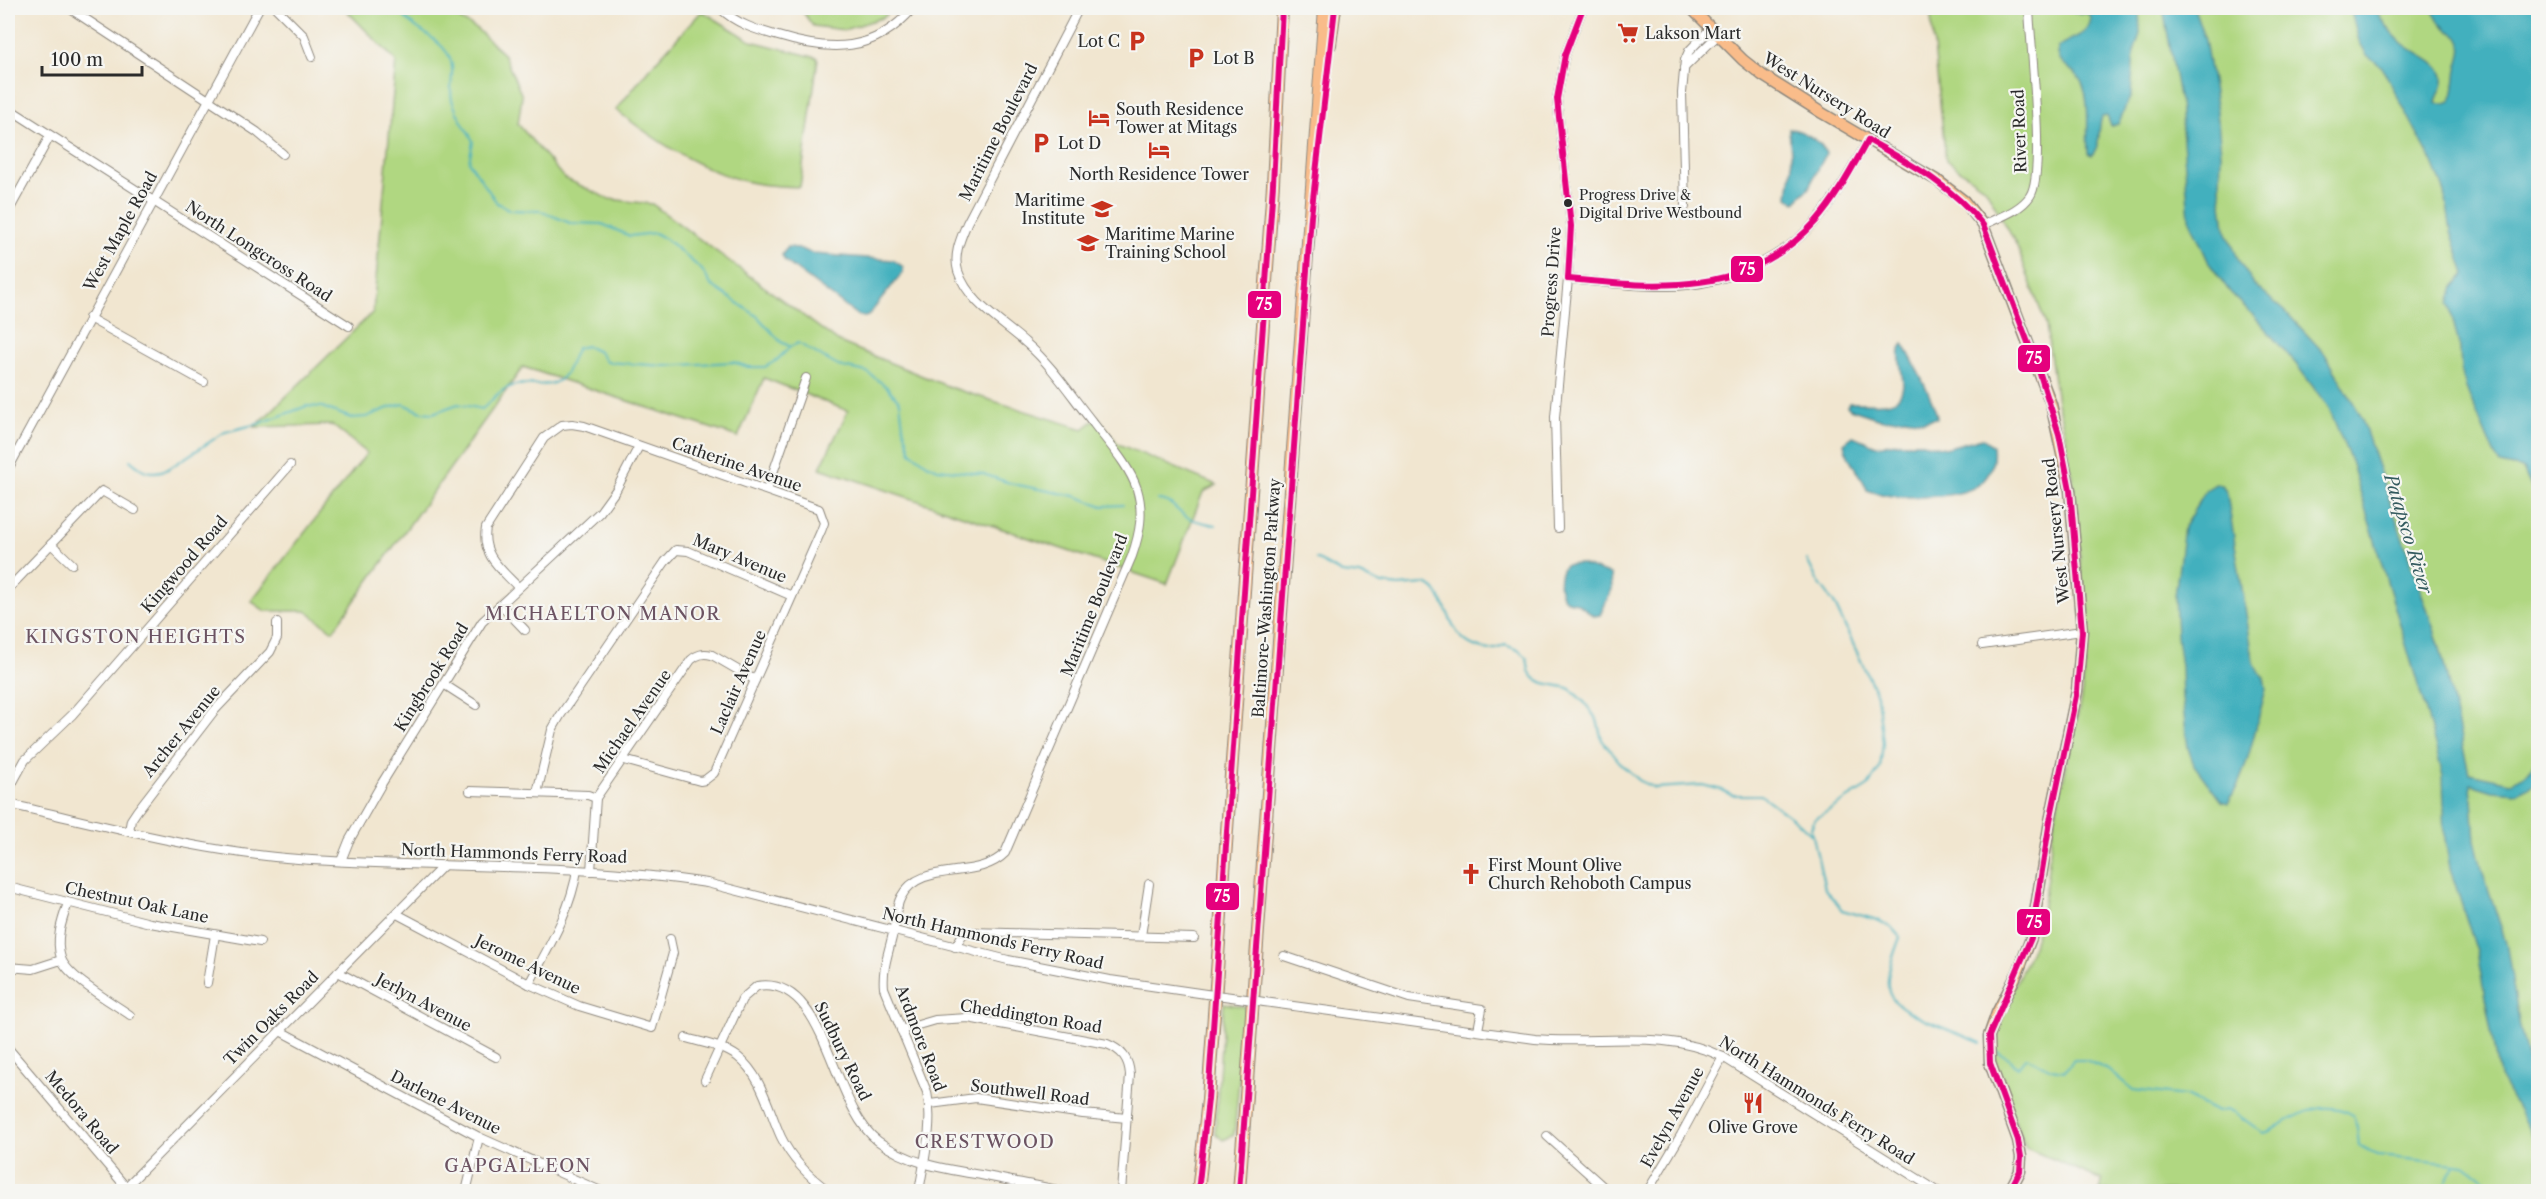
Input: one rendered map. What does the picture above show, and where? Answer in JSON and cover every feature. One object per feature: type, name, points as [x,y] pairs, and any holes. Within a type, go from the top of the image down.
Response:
[{"type":"highway","name":"Baltimore-Washington Parkway","points":[[1198,1189],[1208,1099],[1219,945],[1274,163],[1282,8]]},
{"type":"highway","name":"Baltimore-Washington Parkway","points":[[1239,1191],[1325,8]]},
{"type":"highway","points":[[1311,216],[1335,8]]},
{"type":"main road","name":"West Nursery Road","points":[[1691,8],[1743,60],[1762,75],[1952,191],[1975,212],[1983,225],[2040,374],[2059,434],[2070,490],[2082,631],[2078,691],[2051,813],[2031,938],[2021,966],[1997,1013],[1989,1036],[1990,1063],[2018,1140],[2021,1157],[2020,1170],[2009,1191]]},
{"type":"street","points":[[69,8],[257,132],[283,154]]},
{"type":"street","name":"West Maple Road","points":[[8,469],[259,8]]},
{"type":"street","points":[[276,8],[304,36],[312,57]]},
{"type":"street","points":[[720,8],[740,23],[758,31],[804,44],[839,47],[858,44],[880,35],[903,19],[913,8]]},
{"type":"street","name":"Maritime Boulevard","points":[[894,932],[900,898],[913,882],[934,875],[989,866],[1005,853],[1138,538],[1140,505],[1137,488],[1122,462],[1042,359],[972,295],[963,282],[956,260],[957,249],[967,223],[1079,8]]},
{"type":"street","name":"Progress Drive","points":[[1558,528],[1555,417],[1571,226],[1557,99],[1565,55],[1583,8]]},
{"type":"street","name":"River Road","points":[[1983,225],[2020,206],[2028,199],[2035,186],[2037,152],[2029,8]]},
{"type":"street","points":[[1685,207],[1682,93],[1684,68],[1689,51],[1714,32]]},
{"type":"street","name":"North Longcross Road","points":[[8,108],[349,326]]},
{"type":"street","points":[[8,212],[50,136]]},
{"type":"street","points":[[1568,279],[1671,286],[1723,278],[1751,267],[1774,255],[1815,222],[1845,180],[1868,140]]},
{"type":"street","points":[[89,318],[204,382]]},
{"type":"street","points":[[767,490],[806,378]]},
{"type":"street","name":"Catherine Avenue","points":[[518,587],[489,555],[484,536],[486,528],[544,438],[562,425],[572,424],[767,490],[813,506],[819,509],[822,515]]},
{"type":"street","name":"Kingbrook Road","points":[[341,861],[349,841],[382,783],[445,686],[482,622],[600,512],[616,490],[639,446]]},
{"type":"street","name":"Kingwood Road","points":[[8,791],[25,760],[72,715],[290,465]]},
{"type":"street","points":[[8,589],[102,491],[135,510]]},
{"type":"street","name":"Laclair Avenue","points":[[624,760],[700,781],[711,777],[821,531],[824,523],[822,515]]},
{"type":"street","points":[[51,544],[72,564]]},
{"type":"street","name":"Mary Avenue","points":[[537,793],[552,730],[560,716],[664,562],[676,550],[688,550],[792,596]]},
{"type":"street","points":[[501,605],[525,630]]},
{"type":"street","name":"Archer Avenue","points":[[129,831],[131,820],[137,811],[213,711],[270,652],[277,638],[277,623]]},
{"type":"street","points":[[1982,645],[2082,631]]},
{"type":"street","name":"Michael Avenue","points":[[591,870],[596,798],[697,655],[704,653],[712,655],[755,680]]},
{"type":"street","points":[[445,686],[476,705]]},
{"type":"street","points":[[470,792],[588,795],[596,798]]},
{"type":"street","name":"North Hammonds Ferry Road","points":[[8,804],[129,831],[263,855],[442,866],[591,870],[667,877],[707,883],[955,947],[1110,980],[1570,1042],[1639,1039],[1689,1044],[1723,1057],[1939,1191]]},
{"type":"street","name":"Twin Oaks Road","points":[[123,1189],[442,866]]},
{"type":"street","points":[[529,984],[565,914],[577,870]]},
{"type":"street","points":[[1141,936],[1149,884]]},
{"type":"street","name":"Chestnut Oak Lane","points":[[8,887],[150,923],[260,942]]},
{"type":"street","points":[[68,903],[60,934],[61,960],[76,976],[130,1015]]},
{"type":"street","name":"Jerome Avenue","points":[[397,914],[529,984],[594,1012],[652,1028],[673,953],[670,939]]},
{"type":"street","name":"Ardmore Road","points":[[894,932],[883,972],[886,996],[930,1104],[928,1138],[918,1191]]},
{"type":"street","points":[[955,947],[963,934],[972,932],[1194,938]]},
{"type":"street","points":[[207,983],[215,934]]},
{"type":"street","points":[[1284,957],[1409,998],[1482,1009],[1478,1030]]},
{"type":"street","points":[[8,967],[33,969],[61,960]]},
{"type":"street","name":"Jerlyn Avenue","points":[[338,972],[496,1057]]},
{"type":"street","name":"Sudbury Road","points":[[705,1080],[742,999],[749,990],[766,984],[787,990],[795,994],[810,1013],[843,1089],[861,1122],[876,1140],[895,1152],[923,1164],[1067,1191]]},
{"type":"street","name":"Cheddington Road","points":[[901,1030],[935,1020],[968,1018],[1107,1044],[1126,1057],[1130,1064],[1121,1191]]},
{"type":"street","name":"Darlene Avenue","points":[[280,1031],[479,1137],[603,1191]]},
{"type":"street","points":[[686,1038],[720,1048],[739,1058],[748,1067],[791,1154],[815,1181],[830,1191]]},
{"type":"street","name":"Medora Road","points":[[8,1048],[123,1189],[136,1191]]},
{"type":"street","name":"Evelyn Avenue","points":[[1647,1191],[1682,1135],[1723,1057]]},
{"type":"street","name":"Southwell Road","points":[[930,1104],[976,1098],[1083,1114],[1127,1118]]},
{"type":"street","points":[[1547,1136],[1609,1191]]},
{"type":"street","points":[[466,1191],[479,1137]]},
{"type":"green space","points":[[344,8],[441,8],[477,29],[504,55],[522,96],[518,124],[564,178],[609,199],[652,204],[839,342],[952,388],[1083,429],[1098,417],[1118,444],[1217,485],[1203,492],[1167,584],[820,468],[848,411],[764,378],[738,437],[523,367],[333,631],[306,611],[265,611],[251,601],[367,453],[332,425],[255,427],[373,312],[396,61]]},
{"type":"green space","points":[[800,8],[893,8],[884,17],[844,30],[813,26]]},
{"type":"green space","points":[[1930,8],[2538,8],[2538,1191],[2099,1191],[2102,1180],[2026,1148],[2000,1081],[1994,1054],[1994,1040],[2005,1003],[2031,951],[2039,925],[2054,823],[2084,679],[2086,630],[2074,490],[2065,433],[2057,402],[2046,325],[2017,246],[1986,189],[1946,160]]},
{"type":"green space","points":[[702,11],[751,41],[818,58],[800,187],[755,183],[713,170],[662,143],[616,110],[648,70]]},
{"type":"green space","points":[[1224,1003],[1246,1007],[1234,1135],[1223,1140],[1215,1133]]},
{"type":"water","points":[[2060,8],[2139,8],[2140,34],[2134,52],[2131,95],[2118,124],[2111,126],[2107,116],[2102,117],[2097,146],[2092,155],[2088,153],[2085,91],[2079,78],[2063,63],[2058,53],[2058,47],[2087,29],[2091,17],[2086,13],[2075,13]]},
{"type":"water","name":"Patapsco River","points":[[2163,8],[2194,8],[2205,40],[2217,111],[2221,153],[2220,187],[2225,228],[2239,261],[2254,285],[2285,311],[2325,354],[2360,414],[2440,647],[2469,773],[2511,782],[2525,775],[2538,760],[2538,782],[2517,793],[2493,791],[2471,784],[2475,840],[2483,873],[2506,942],[2528,1061],[2538,1082],[2538,1145],[2499,1077],[2477,952],[2450,868],[2445,839],[2443,776],[2352,464],[2329,408],[2296,364],[2230,292],[2209,263],[2189,218],[2180,102]]},
{"type":"water","points":[[2350,8],[2374,8],[2389,30],[2400,41],[2436,65],[2443,80],[2436,103],[2443,104],[2448,103],[2454,94],[2462,47],[2458,37],[2443,25],[2431,8],[2538,8],[2538,596],[2537,500],[2523,469],[2500,464],[2495,456],[2466,388],[2461,369],[2460,349],[2449,304],[2454,287],[2465,274],[2451,231],[2445,193],[2433,163],[2382,67],[2367,55],[2359,41]]},
{"type":"water","points":[[1789,129],[1811,137],[1821,145],[1826,154],[1808,189],[1795,202],[1788,197],[1792,165]]},
{"type":"water","points":[[787,247],[814,254],[893,260],[903,267],[903,272],[868,316],[864,317],[857,315],[785,261],[782,255]]},
{"type":"water","points":[[1903,344],[1929,394],[1937,418],[1923,421],[1905,418],[1883,420],[1850,409],[1847,406],[1849,403],[1891,402],[1900,395],[1903,382],[1900,349]]},
{"type":"water","points":[[1853,436],[1876,446],[1922,443],[1945,448],[1982,438],[1993,446],[1993,461],[1989,473],[1982,482],[1961,493],[1922,497],[1887,495],[1867,490],[1845,449],[1844,443]]},
{"type":"water","points":[[2217,483],[2223,486],[2227,494],[2254,664],[2264,678],[2266,689],[2246,763],[2228,803],[2221,801],[2194,765],[2188,748],[2175,596],[2184,527],[2206,490]]},
{"type":"water","points":[[1581,564],[1611,575],[1612,589],[1600,615],[1594,616],[1577,603],[1568,601],[1561,594],[1560,578],[1565,565]]},
{"type":"waterway","points":[[398,8],[409,21],[436,41],[448,54],[452,65],[452,100],[473,141],[469,162],[497,203],[510,210],[541,211],[570,223],[602,224],[630,236],[654,233],[666,239],[702,270],[711,285],[757,316],[781,342],[789,346]]},
{"type":"waterway","points":[[130,460],[148,471],[162,471],[225,432],[261,423],[307,406],[322,407],[351,418],[366,417],[404,404],[422,412],[433,413],[458,404],[482,409],[499,393],[512,386],[547,385],[560,380],[567,371],[577,348],[586,346],[599,352],[606,362],[665,366],[733,362],[748,367],[765,367],[798,343],[838,366],[867,372],[887,387],[900,402],[903,426],[911,452],[927,464],[938,469],[983,474],[1013,484],[1075,496],[1103,506],[1123,505]]},
{"type":"waterway","points":[[1158,500],[1171,504],[1190,519],[1216,525]]},
{"type":"waterway","points":[[1316,559],[1342,573],[1360,575],[1382,584],[1399,586],[1426,584],[1431,587],[1442,600],[1455,630],[1466,642],[1486,649],[1505,645],[1518,650],[1527,657],[1529,671],[1534,678],[1544,683],[1569,688],[1585,703],[1597,720],[1602,740],[1622,765],[1640,781],[1655,788],[1702,785],[1732,795],[1761,795],[1813,836],[1825,889],[1842,910],[1890,926],[1900,937],[1888,979],[1889,992],[1894,1000],[1903,1008],[1929,1022],[1981,1043]]},
{"type":"waterway","points":[[1807,560],[1817,580],[1834,603],[1877,695],[1883,743],[1880,768],[1868,786],[1815,819],[1811,828],[1812,835]]},
{"type":"waterway","points":[[1995,1050],[2009,1058],[2018,1067],[2026,1057],[2051,1069],[2064,1071],[2074,1060],[2086,1060],[2110,1071],[2133,1090],[2186,1096],[2217,1112],[2226,1110],[2234,1112],[2263,1133],[2298,1115],[2316,1109],[2334,1108],[2353,1115],[2359,1145],[2379,1156],[2465,1165],[2502,1192]]},
{"type":"waterway","points":[[2449,1192],[2448,1177],[2456,1164]]},
{"type":"transit line","name":"75","points":[[1198,1192],[1208,1099],[1273,184],[1282,8]]},
{"type":"transit line","name":"75","points":[[1239,1192],[1311,216],[1335,8]]},
{"type":"transit line","name":"75","points":[[1568,279],[1571,226],[1557,99],[1565,55],[1583,8]]},
{"type":"transit line","name":"75","points":[[1868,140],[1944,187],[1983,225],[2040,374],[2059,434],[2070,490],[2082,631],[2077,691],[2050,821],[2031,938],[1989,1036],[1990,1063],[2018,1140],[2021,1157],[2020,1171],[2009,1192]]},
{"type":"transit line","name":"75","points":[[1568,279],[1669,285],[1701,282],[1732,275],[1761,263],[1790,246],[1824,212],[1868,140]]},
{"type":"place","name":"Lakson Mart","points":[[1628,33]]},
{"type":"place","name":"Lot C","points":[[1137,41]]},
{"type":"place","name":"Lot B","points":[[1196,58]]},
{"type":"place","name":"South Residence Tower at Mitags","points":[[1099,118]]},
{"type":"place","name":"Lot D","points":[[1041,143]]},
{"type":"place","name":"North Residence Tower","points":[[1159,150]]},
{"type":"place","name":"Progress Drive & Digital Drive Westbound","points":[[1568,203]]},
{"type":"place","name":"Maritime Institute","points":[[1102,209]]},
{"type":"place","name":"Maritime Marine Training School","points":[[1088,243]]},
{"type":"place","name":"First Mount Olive Church Rehoboth Campus","points":[[1471,874]]},
{"type":"place","name":"Olive Grove","points":[[1753,1103]]},
{"type":"district","name":"MICHAELTON MANOR","points":[[603,614]]},
{"type":"district","name":"KINGSTON HEIGHTS","points":[[136,637]]},
{"type":"district","name":"CRESTWOOD","points":[[985,1142]]},
{"type":"district","name":"GAPGALLEON","points":[[518,1166]]}]
